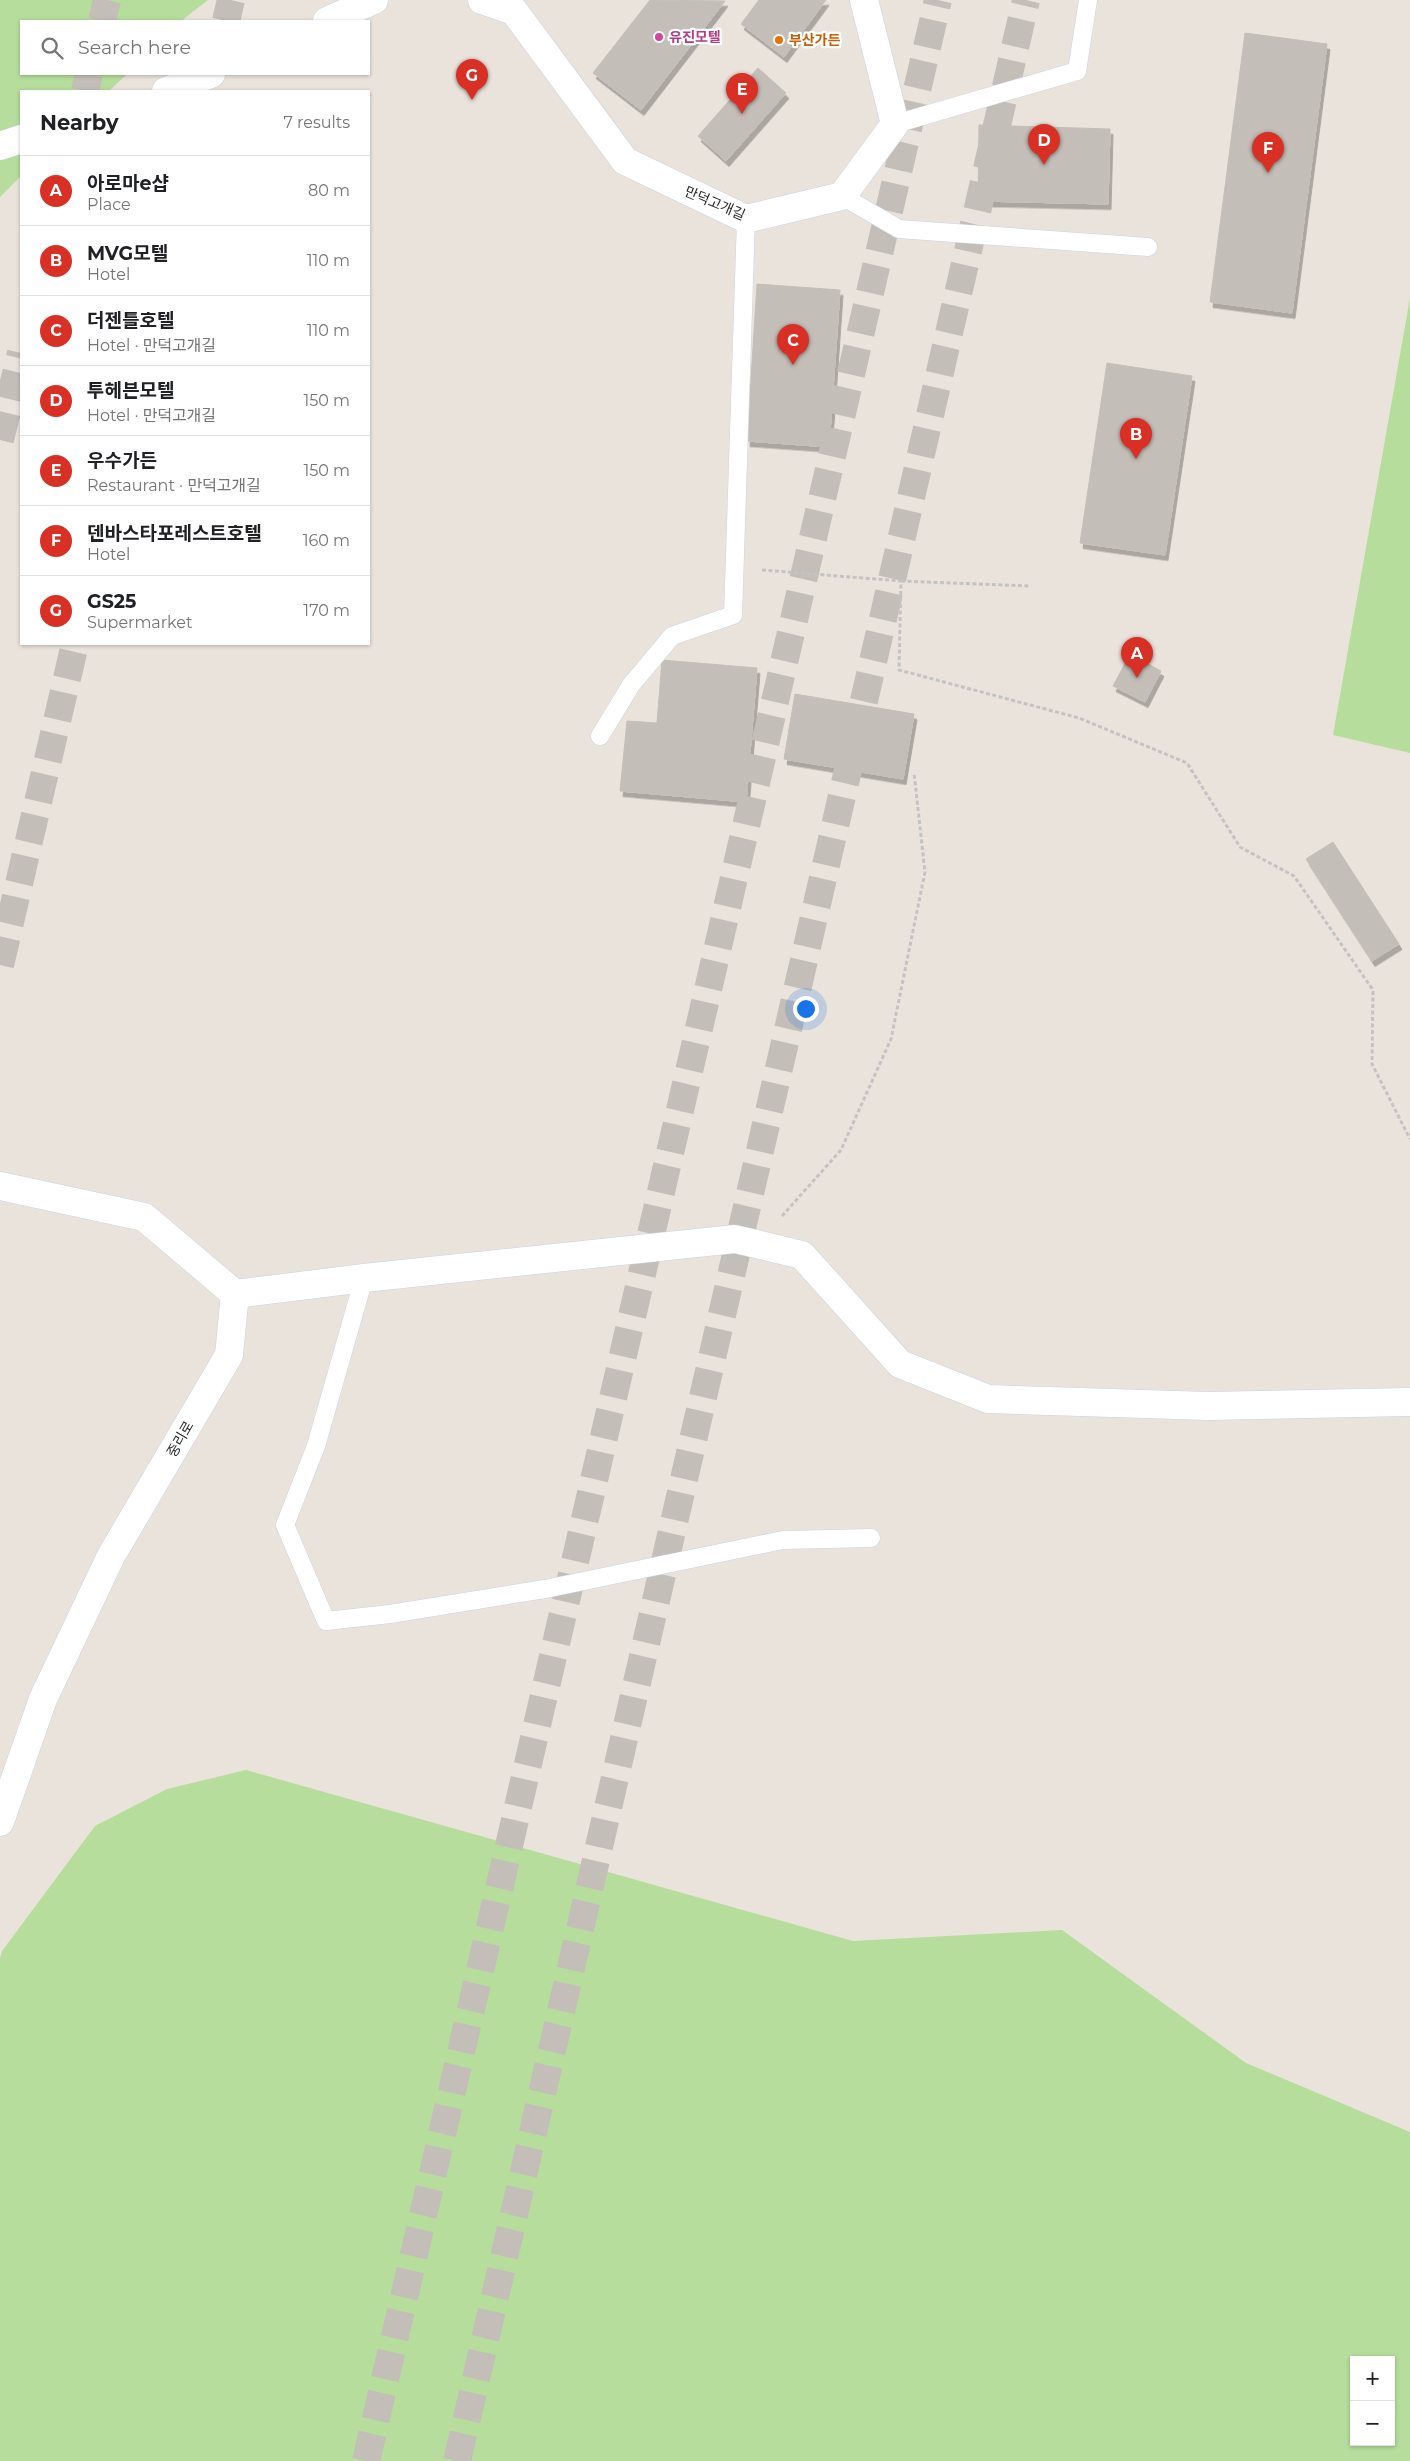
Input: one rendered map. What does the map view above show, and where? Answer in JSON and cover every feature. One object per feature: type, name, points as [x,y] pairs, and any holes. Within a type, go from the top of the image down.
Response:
[{"type":"street","points":[[329,20],[374,0]]},
{"type":"street","name":"만덕고개길","points":[[482,0],[514,11],[625,161],[746,219],[842,196]]},
{"type":"street","points":[[842,196],[895,124],[864,0]]},
{"type":"street","points":[[169,90],[208,75]]},
{"type":"street","points":[[0,146],[20,139]]},
{"type":"street","points":[[0,1186],[144,1217],[235,1294],[364,1278],[735,1239],[802,1255],[900,1364],[988,1399],[1208,1406],[1410,1402]]},
{"type":"street","name":"중리로","points":[[0,1822],[43,1699],[110,1556],[229,1355],[235,1294]]},
{"type":"lane","points":[[895,124],[1077,71],[1088,0]]},
{"type":"lane","points":[[842,196],[899,229],[1148,248]]},
{"type":"lane","points":[[600,736],[631,686],[672,636],[733,615],[746,219]]},
{"type":"lane","points":[[364,1278],[316,1446],[285,1526],[326,1620],[390,1614],[545,1588],[783,1540],[871,1538]]},
{"type":"path","points":[[734,568],[901,581],[1029,586]]},
{"type":"path","points":[[901,581],[899,670],[1079,718],[1187,763],[1240,847],[1294,876],[1373,990],[1372,1064],[1410,1139]]},
{"type":"path","points":[[757,1244],[842,1150],[891,1039],[925,872],[914,773]]},
{"type":"green space","points":[[0,0],[208,0],[182,20],[20,20],[20,75],[126,75],[110,90],[20,90],[20,177],[0,197]]},
{"type":"green space","points":[[1410,298],[1410,753],[1333,735]]},
{"type":"green space","points":[[246,1770],[853,1941],[1062,1930],[1246,2063],[1410,2132],[1410,2461],[0,2461],[0,1958],[2,1951],[95,1826],[167,1789]]},
{"type":"building","name":"유진모텔","points":[[650,0],[725,1],[641,110],[593,73]]},
{"type":"building","name":"부산가든","points":[[759,0],[826,0],[784,57],[741,24]]},
{"type":"building","points":[[1245,33],[1327,44],[1292,313],[1210,302]]},
{"type":"building","points":[[758,68],[786,93],[726,161],[698,136]]},
{"type":"building","points":[[979,125],[1110,129],[1108,204],[978,201]]},
{"type":"building","points":[[757,284],[840,290],[829,447],[747,441]]},
{"type":"building","points":[[1107,363],[1192,376],[1165,555],[1080,543]]},
{"type":"building","points":[[1130,654],[1161,671],[1145,702],[1113,686]]},
{"type":"building","points":[[662,660],[757,668],[746,802],[620,791],[627,721],[657,723]]},
{"type":"building","points":[[795,694],[914,714],[903,779],[784,759]]},
{"type":"building","points":[[1333,842],[1399,944],[1372,961],[1306,859]]},
{"type":"tunnel","points":[[102,20],[107,0]]},
{"type":"tunnel","points":[[226,20],[231,0]]},
{"type":"tunnel","points":[[366,2461],[938,0]]},
{"type":"tunnel","points":[[457,2461],[1026,0]]},
{"type":"tunnel","points":[[85,90],[89,75]]},
{"type":"tunnel","points":[[0,440],[20,357]]},
{"type":"tunnel","points":[[0,965],[75,645]]},
{"type":"place","name":"유진모텔","points":[[659,37]]},
{"type":"place","name":"부산가든","points":[[779,40]]},
{"type":"place","name":"GS25","points":[[472,100]]},
{"type":"place","name":"우수가든","points":[[742,114]]},
{"type":"place","name":"투헤븐모텔","points":[[1044,165]]},
{"type":"place","name":"덴바스타포레스트호텔","points":[[1268,173]]},
{"type":"place","name":"더젠틀호텔","points":[[793,365]]},
{"type":"place","name":"MVG모텔","points":[[1136,459]]},
{"type":"place","name":"아로마e샵","points":[[1137,678]]}]
